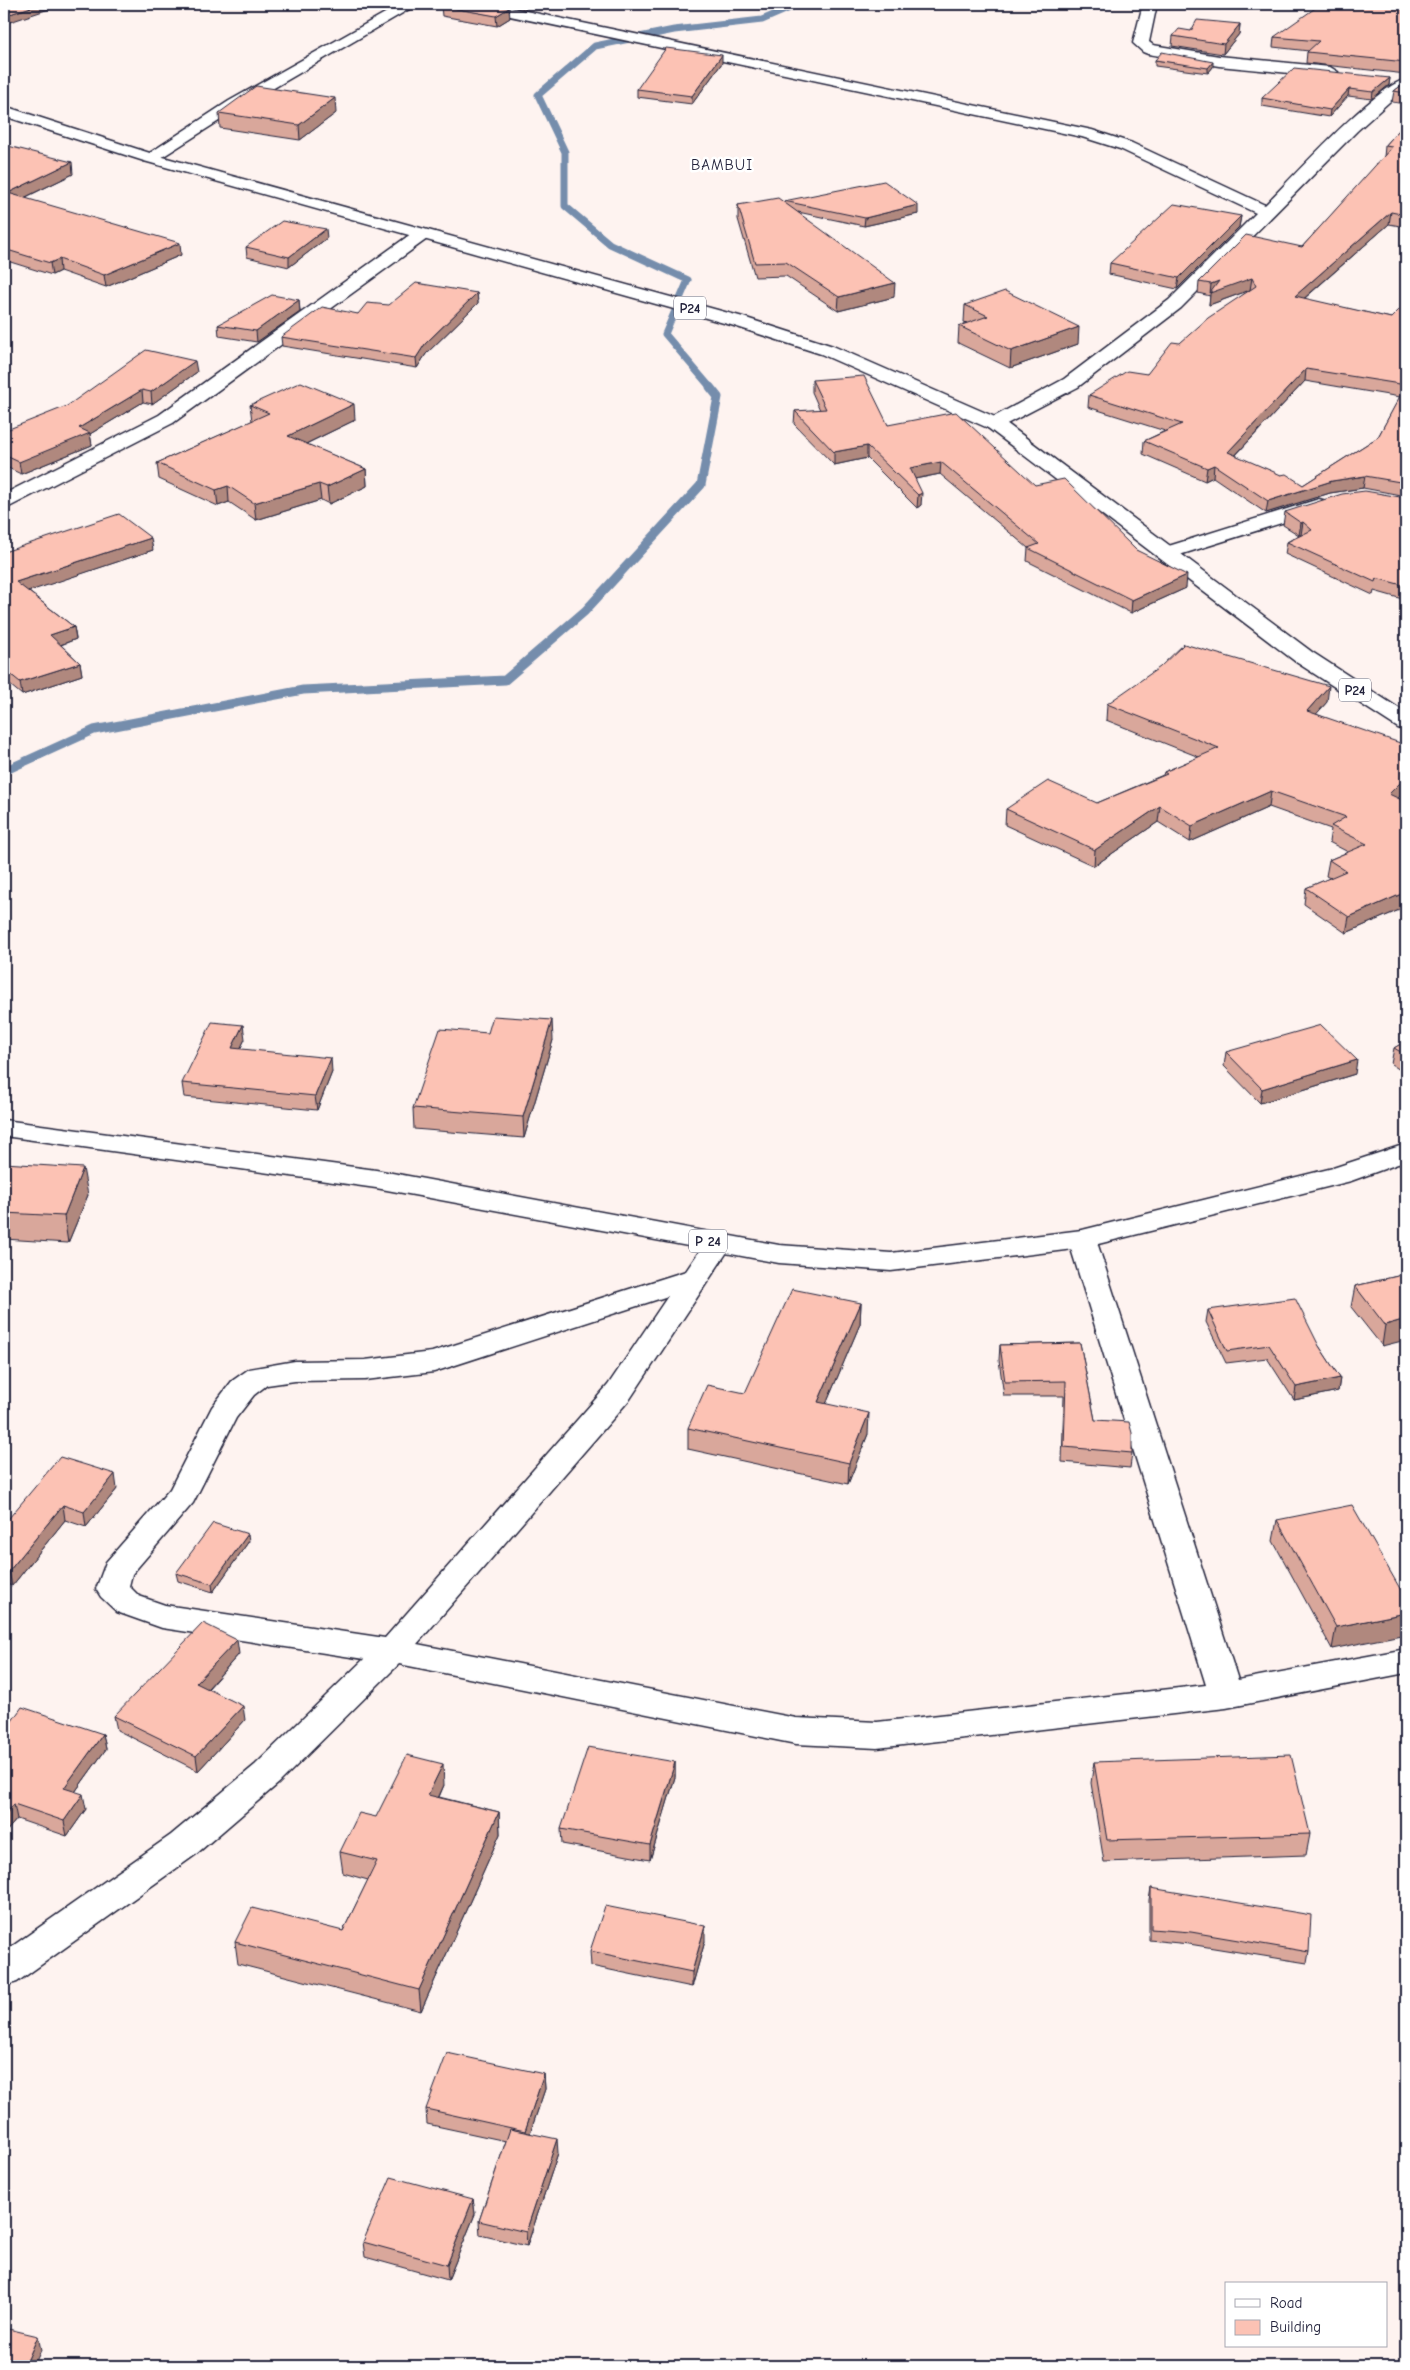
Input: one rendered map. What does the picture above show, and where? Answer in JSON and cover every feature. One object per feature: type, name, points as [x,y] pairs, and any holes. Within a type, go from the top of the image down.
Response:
[{"type":"street","points":[[150,158],[235,104],[411,4]]},
{"type":"street","points":[[472,4],[1086,133],[1126,146],[1267,212]]},
{"type":"street","points":[[1150,4],[1140,43],[1148,49],[1219,61],[1349,74]]},
{"type":"street","points":[[1387,78],[1406,80]]},
{"type":"street","points":[[995,424],[1071,383],[1175,304],[1351,128],[1393,91],[1406,84]]},
{"type":"street","name":"P24","points":[[4,111],[150,158],[421,235],[736,320],[827,350],[995,424],[1304,657],[1406,723]]},
{"type":"street","points":[[4,502],[166,420],[421,235]]},
{"type":"street","points":[[1166,553],[1338,499]]},
{"type":"street","name":"P 24","points":[[4,1128],[376,1179],[778,1254],[891,1262],[1082,1239],[1342,1175],[1406,1152]]},
{"type":"street","points":[[1082,1239],[1226,1696]]},
{"type":"street","points":[[4,1971],[182,1845],[267,1774],[392,1652],[619,1392],[719,1243]]},
{"type":"street","points":[[696,1278],[434,1362],[365,1370],[295,1371],[258,1376],[243,1388],[223,1414],[182,1495],[117,1570],[112,1589],[128,1604],[162,1616],[392,1652],[805,1731],[877,1735],[1226,1696],[1406,1661]]},
{"type":"building","points":[[4,4],[40,4],[4,16]]},
{"type":"building","points":[[445,4],[489,4],[509,8],[496,16],[441,6]]},
{"type":"building","points":[[1321,4],[1406,4],[1406,62],[1307,52],[1319,41],[1274,37]]},
{"type":"building","points":[[1197,20],[1240,24],[1224,44],[1173,36],[1179,29],[1191,31]]},
{"type":"building","points":[[666,48],[722,55],[692,96],[637,89]]},
{"type":"building","points":[[1162,52],[1213,62],[1208,68],[1155,60]]},
{"type":"building","points":[[1294,68],[1390,78],[1373,92],[1349,89],[1330,110],[1262,98]]},
{"type":"building","points":[[1406,82],[1406,93],[1394,91]]},
{"type":"building","points":[[256,86],[335,98],[299,125],[219,113]]},
{"type":"building","points":[[1406,122],[1406,215],[1391,212],[1295,296],[1391,318],[1406,303],[1406,385],[1406,483],[1365,476],[1332,481],[1268,501],[1214,465],[1207,468],[1144,441],[1182,424],[1089,395],[1127,371],[1147,374],[1172,342],[1180,343],[1208,318],[1256,286],[1252,278],[1210,293],[1219,281],[1211,284],[1199,282],[1246,235],[1302,247],[1392,147],[1385,146]],"holes":[[[1306,369],[1406,385],[1378,437],[1303,485],[1286,474],[1281,475],[1228,452]]]},
{"type":"building","points":[[4,145],[72,162],[8,193],[180,243],[104,275],[59,259],[50,263],[4,249]]},
{"type":"building","points":[[884,181],[918,205],[865,218],[784,201]]},
{"type":"building","points":[[778,198],[895,283],[839,297],[786,262],[755,263],[738,205]]},
{"type":"building","points":[[1174,204],[1241,216],[1179,278],[1110,263]]},
{"type":"building","points":[[282,221],[326,229],[289,257],[246,247]]},
{"type":"building","points":[[416,283],[477,293],[425,344],[416,358],[281,337],[322,307],[358,314],[367,303],[389,305]]},
{"type":"building","points":[[1005,291],[1079,327],[1011,351],[959,326],[988,316],[965,305]]},
{"type":"building","points":[[272,295],[299,300],[256,331],[218,325]]},
{"type":"building","points":[[146,350],[195,361],[151,392],[142,390],[79,428],[90,433],[19,462],[4,455],[4,431],[67,406]]},
{"type":"building","points":[[864,376],[888,425],[956,412],[1035,485],[1064,479],[1136,550],[1187,575],[1132,600],[1028,548],[1039,544],[941,462],[910,468],[922,493],[918,495],[867,446],[834,452],[795,411],[826,409],[812,380]]},
{"type":"building","points":[[301,382],[354,404],[288,436],[366,469],[327,487],[319,484],[254,503],[228,486],[216,490],[157,463],[269,413],[250,405]]},
{"type":"building","points":[[1365,491],[1406,498],[1406,586],[1376,578],[1375,582],[1287,542],[1312,530],[1303,522],[1301,523],[1285,512],[1342,494]]},
{"type":"building","points":[[119,514],[151,538],[16,582],[74,627],[50,635],[80,663],[20,682],[4,669],[4,552]]},
{"type":"building","points":[[1184,644],[1329,686],[1307,711],[1406,745],[1403,748],[1406,750],[1406,777],[1389,794],[1406,802],[1406,892],[1349,917],[1306,888],[1346,871],[1329,860],[1367,844],[1331,826],[1346,817],[1271,791],[1192,826],[1160,806],[1095,850],[1006,809],[1048,781],[1097,803],[1167,774],[1164,772],[1219,748],[1107,704],[1160,667]]},
{"type":"building","points":[[493,1016],[552,1020],[523,1117],[413,1108],[440,1029],[488,1033]]},
{"type":"building","points":[[212,1022],[243,1025],[232,1048],[331,1058],[315,1096],[182,1083]]},
{"type":"building","points":[[1321,1025],[1357,1060],[1262,1089],[1226,1052]]},
{"type":"building","points":[[1406,1041],[1406,1055],[1394,1048]]},
{"type":"building","points":[[4,1163],[83,1168],[64,1216],[4,1213]]},
{"type":"building","points":[[1406,1274],[1406,1319],[1385,1325],[1355,1286]]},
{"type":"building","points":[[792,1289],[861,1303],[818,1402],[869,1413],[849,1463],[688,1428],[707,1385],[745,1393]]},
{"type":"building","points":[[1295,1298],[1319,1346],[1340,1378],[1296,1387],[1269,1345],[1227,1351],[1208,1310]]},
{"type":"building","points":[[1080,1343],[1095,1420],[1129,1422],[1132,1433],[1132,1453],[1064,1447],[1066,1381],[1005,1382],[1000,1345]]},
{"type":"building","points":[[60,1457],[115,1474],[84,1512],[63,1505],[9,1571],[4,1569],[4,1524]]},
{"type":"building","points":[[1352,1505],[1406,1599],[1406,1613],[1336,1627],[1277,1520]]},
{"type":"building","points":[[213,1523],[248,1534],[212,1584],[176,1573]]},
{"type":"building","points":[[203,1623],[237,1640],[196,1683],[243,1706],[196,1756],[114,1716]]},
{"type":"building","points":[[22,1707],[103,1734],[64,1788],[83,1794],[64,1821],[14,1804],[4,1816],[4,1732]]},
{"type":"building","points":[[588,1747],[675,1762],[650,1845],[561,1829]]},
{"type":"building","points":[[407,1755],[443,1764],[428,1795],[499,1812],[419,1990],[235,1942],[252,1908],[343,1931],[377,1861],[340,1852],[359,1813],[376,1817]]},
{"type":"building","points":[[1291,1755],[1310,1834],[1107,1840],[1094,1762]]},
{"type":"building","points":[[1151,1888],[1311,1915],[1309,1952],[1191,1932],[1151,1929]]},
{"type":"building","points":[[605,1906],[705,1926],[692,1972],[590,1951]]},
{"type":"building","points":[[447,2053],[544,2074],[525,2131],[426,2109]]},
{"type":"building","points":[[510,2129],[557,2139],[526,2232],[479,2221]]},
{"type":"building","points":[[391,2177],[473,2199],[447,2265],[363,2242]]},
{"type":"building","points":[[4,2328],[38,2336],[25,2366],[4,2366]]},
{"type":"waterway","points":[[711,388],[665,334],[688,280],[610,244],[565,206],[565,152],[538,95],[595,46],[674,30],[762,20],[799,4]]},
{"type":"waterway","points":[[4,771],[94,730],[303,690],[505,680],[585,611],[701,485],[718,397],[710,387]]},
{"type":"district","name":"BAMBUI","points":[[722,165]]}]
